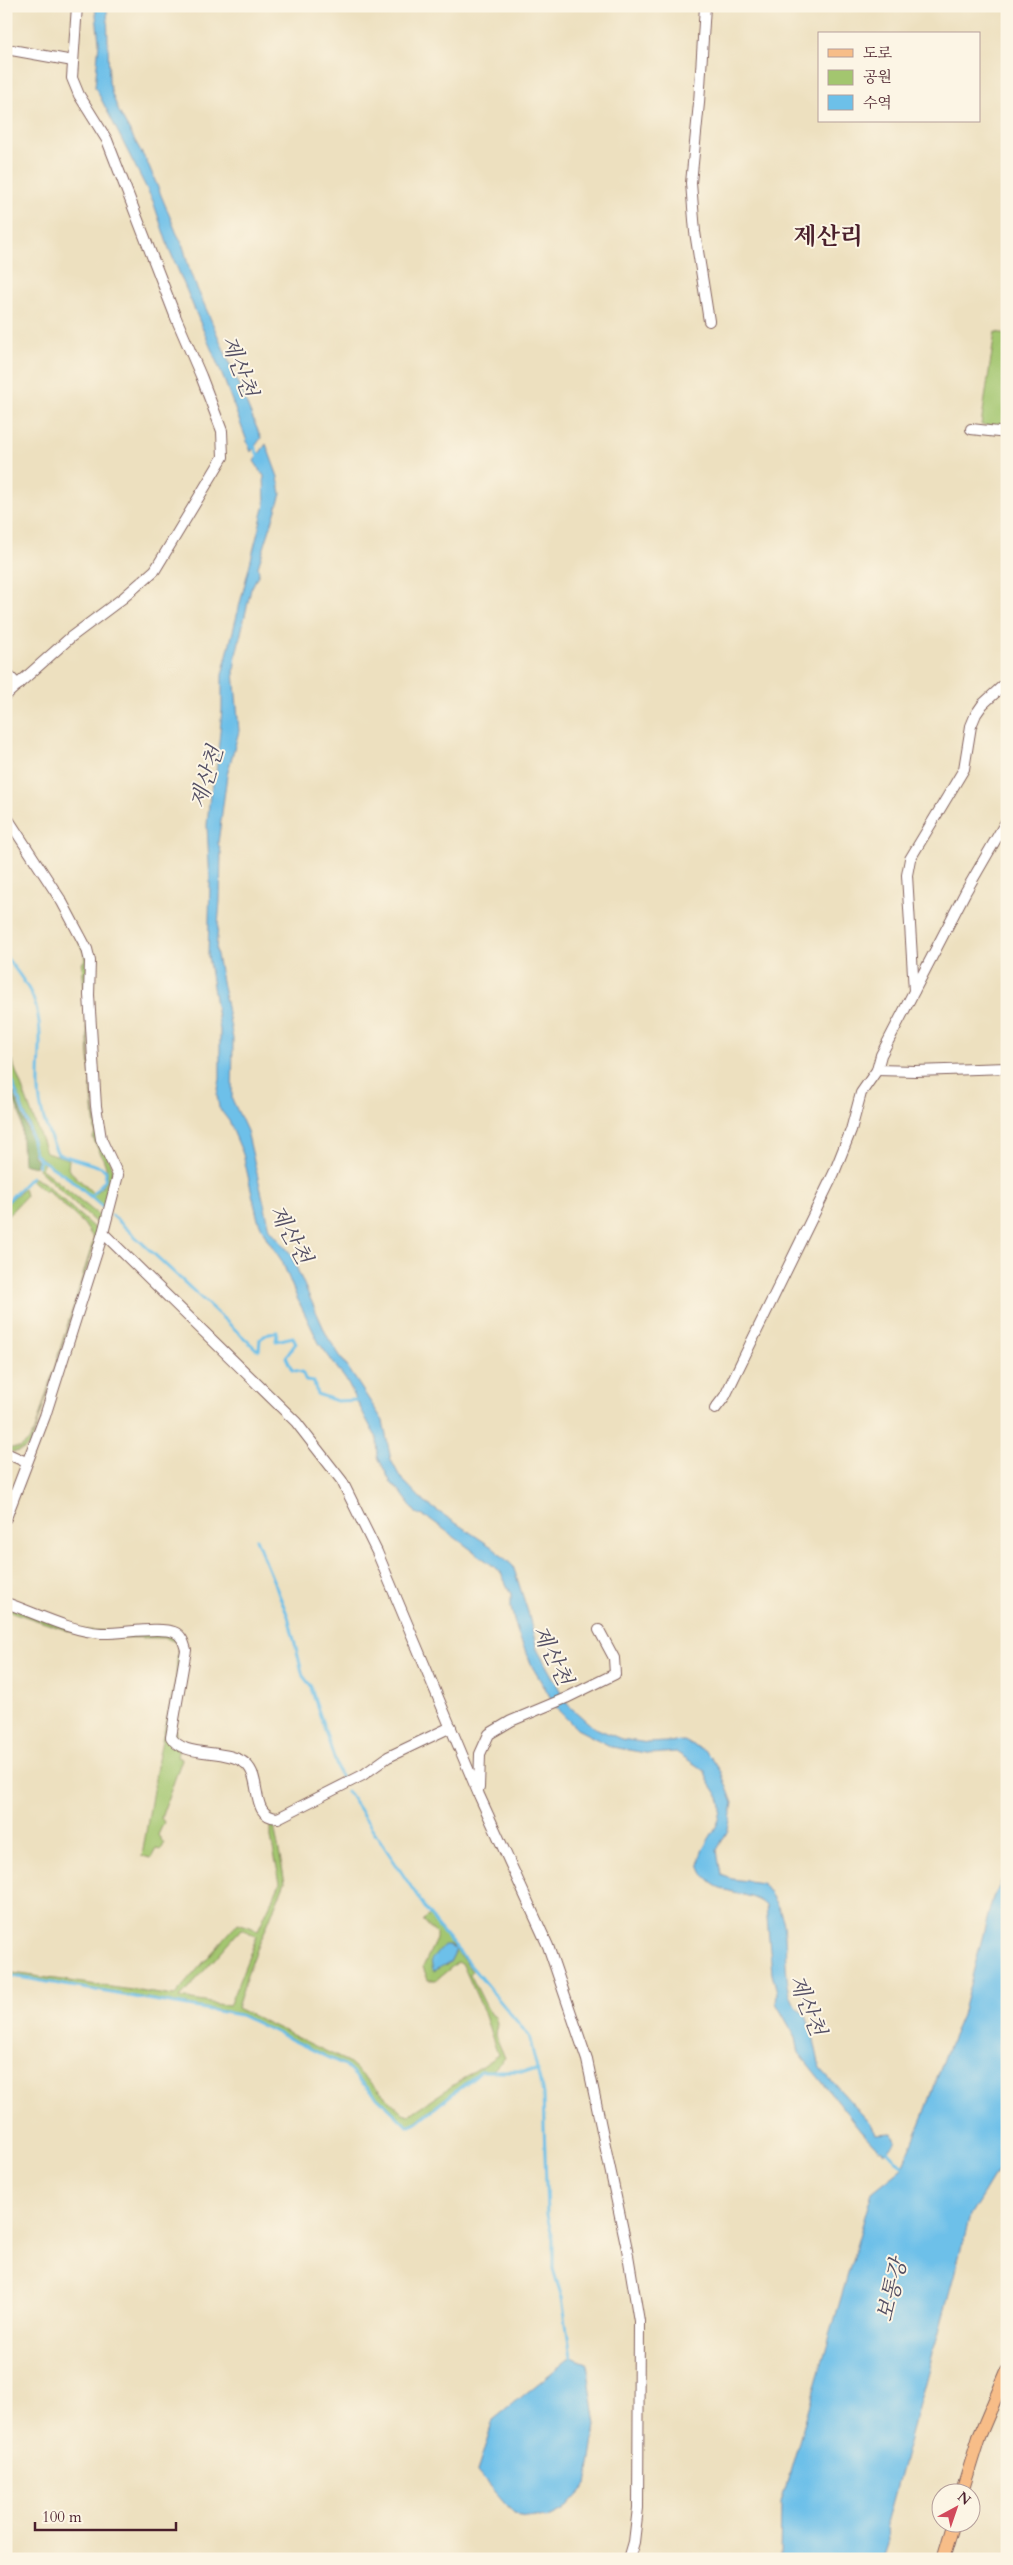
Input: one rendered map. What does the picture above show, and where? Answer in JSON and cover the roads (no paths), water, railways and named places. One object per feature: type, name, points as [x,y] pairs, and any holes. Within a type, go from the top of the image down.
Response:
[{"type":"main road","points":[[965,2482],[979,2437],[1007,2371]]},
{"type":"main road","points":[[943,2559],[951,2532]]},
{"type":"street","points":[[6,695],[65,642],[123,598],[154,570],[223,457],[222,431],[216,414],[107,140],[72,78],[76,6]]},
{"type":"street","points":[[705,6],[699,103],[691,183],[695,232],[709,321]]},
{"type":"street","points":[[6,49],[73,61]]},
{"type":"street","points":[[971,429],[1007,433]]},
{"type":"street","points":[[6,673],[18,685]]},
{"type":"street","points":[[914,992],[907,875],[910,860],[964,769],[971,726],[976,714],[1007,682]]},
{"type":"street","points":[[6,816],[62,902],[89,955],[96,1106],[102,1139],[118,1174],[116,1188],[103,1233],[45,1416],[6,1518]]},
{"type":"street","points":[[715,1408],[725,1396],[783,1274],[803,1240],[843,1153],[862,1093],[877,1070],[881,1055],[966,891],[1007,820]]},
{"type":"street","points":[[877,1070],[915,1071],[1007,1068]]},
{"type":"street","points":[[103,1233],[296,1422],[342,1481],[377,1552],[479,1795],[548,1946],[587,2060],[627,2249],[639,2321],[638,2508],[634,2542],[629,2559]]},
{"type":"street","points":[[6,1453],[26,1462]]},
{"type":"street","points":[[6,1603],[72,1626],[100,1633],[169,1631],[180,1636],[186,1650],[171,1738],[179,1746],[230,1756],[246,1764],[256,1780],[259,1804],[262,1811],[273,1818],[278,1818],[341,1788],[363,1776],[388,1756],[451,1727]]},
{"type":"street","points":[[479,1795],[480,1754],[489,1734],[511,1721],[566,1698],[615,1674],[614,1658],[599,1630]]},
{"type":"water","points":[[95,6],[107,6],[109,82],[112,94],[119,112],[149,166],[182,244],[192,277],[261,438],[251,452],[225,382],[168,246],[153,201],[95,87],[99,42]]},
{"type":"water","points":[[266,444],[278,477],[281,494],[258,567],[259,573],[251,589],[236,655],[234,672],[239,731],[227,775],[218,843],[221,852],[216,950],[233,1039],[232,1099],[247,1131],[270,1229],[290,1253],[327,1336],[383,1421],[391,1460],[400,1477],[424,1502],[492,1547],[513,1566],[528,1612],[537,1649],[568,1705],[593,1727],[621,1739],[648,1743],[684,1741],[704,1750],[721,1772],[733,1803],[728,1830],[717,1850],[721,1875],[732,1879],[762,1883],[769,1891],[783,1920],[786,1971],[791,1998],[797,2007],[805,2013],[813,2035],[820,2068],[870,2123],[876,2134],[892,2133],[896,2141],[885,2153],[878,2149],[862,2132],[799,2053],[796,2038],[776,2003],[777,1992],[772,1973],[766,1906],[749,1896],[726,1890],[713,1884],[704,1875],[700,1865],[700,1856],[715,1829],[721,1809],[719,1798],[708,1781],[705,1771],[676,1752],[651,1754],[612,1747],[577,1729],[558,1710],[533,1668],[518,1634],[511,1608],[511,1594],[500,1571],[430,1519],[416,1513],[400,1491],[391,1483],[378,1457],[377,1438],[346,1380],[319,1343],[297,1298],[282,1261],[267,1239],[258,1220],[243,1154],[229,1121],[219,1108],[217,1095],[220,1079],[220,1030],[208,956],[210,883],[207,825],[210,794],[216,774],[222,710],[222,675],[265,504],[264,476],[254,461]]},
{"type":"water","name":"보통강","points":[[1007,1869],[1007,2155],[970,2216],[887,2523],[888,2544],[883,2559],[780,2559],[781,2503],[872,2192],[902,2168],[962,2015],[991,1904]]},
{"type":"water","points":[[444,1945],[448,1945],[456,1950],[450,1962],[433,1971],[431,1960]]},
{"type":"water","points":[[571,2357],[587,2363],[596,2425],[587,2485],[563,2511],[547,2519],[514,2514],[477,2472],[493,2420]]},
{"type":"waterway","name":"제산천","points":[[253,444],[259,457]]},
{"type":"waterway","points":[[6,957],[28,987],[37,1010],[40,1032],[39,1098],[45,1123],[54,1146],[58,1154],[101,1167],[106,1171],[105,1180],[91,1197]]},
{"type":"waterway","points":[[6,1065],[29,1127],[35,1154],[40,1159]]},
{"type":"waterway","points":[[38,1166],[40,1159],[70,1179],[105,1209]]},
{"type":"waterway","points":[[6,1203],[31,1177]]},
{"type":"waterway","points":[[112,1215],[255,1348],[259,1350],[260,1339],[269,1333],[277,1332],[276,1341],[293,1337],[296,1343],[286,1357],[292,1370],[302,1372],[306,1381],[314,1382],[317,1394],[337,1401],[360,1400]]},
{"type":"waterway","points":[[256,1539],[288,1616],[303,1676],[310,1685],[342,1782]]},
{"type":"waterway","points":[[347,1791],[436,1924],[529,2036],[543,2094],[547,2214],[553,2240],[553,2269],[562,2298],[571,2357]]},
{"type":"waterway","points":[[6,1975],[240,2015],[344,2065],[407,2126],[417,2122],[481,2071],[538,2071]]},
{"type":"waterway","name":"제산천","points":[[885,2148],[905,2169]]},
{"type":"district","name":"제산리","points":[[828,236]]}]
